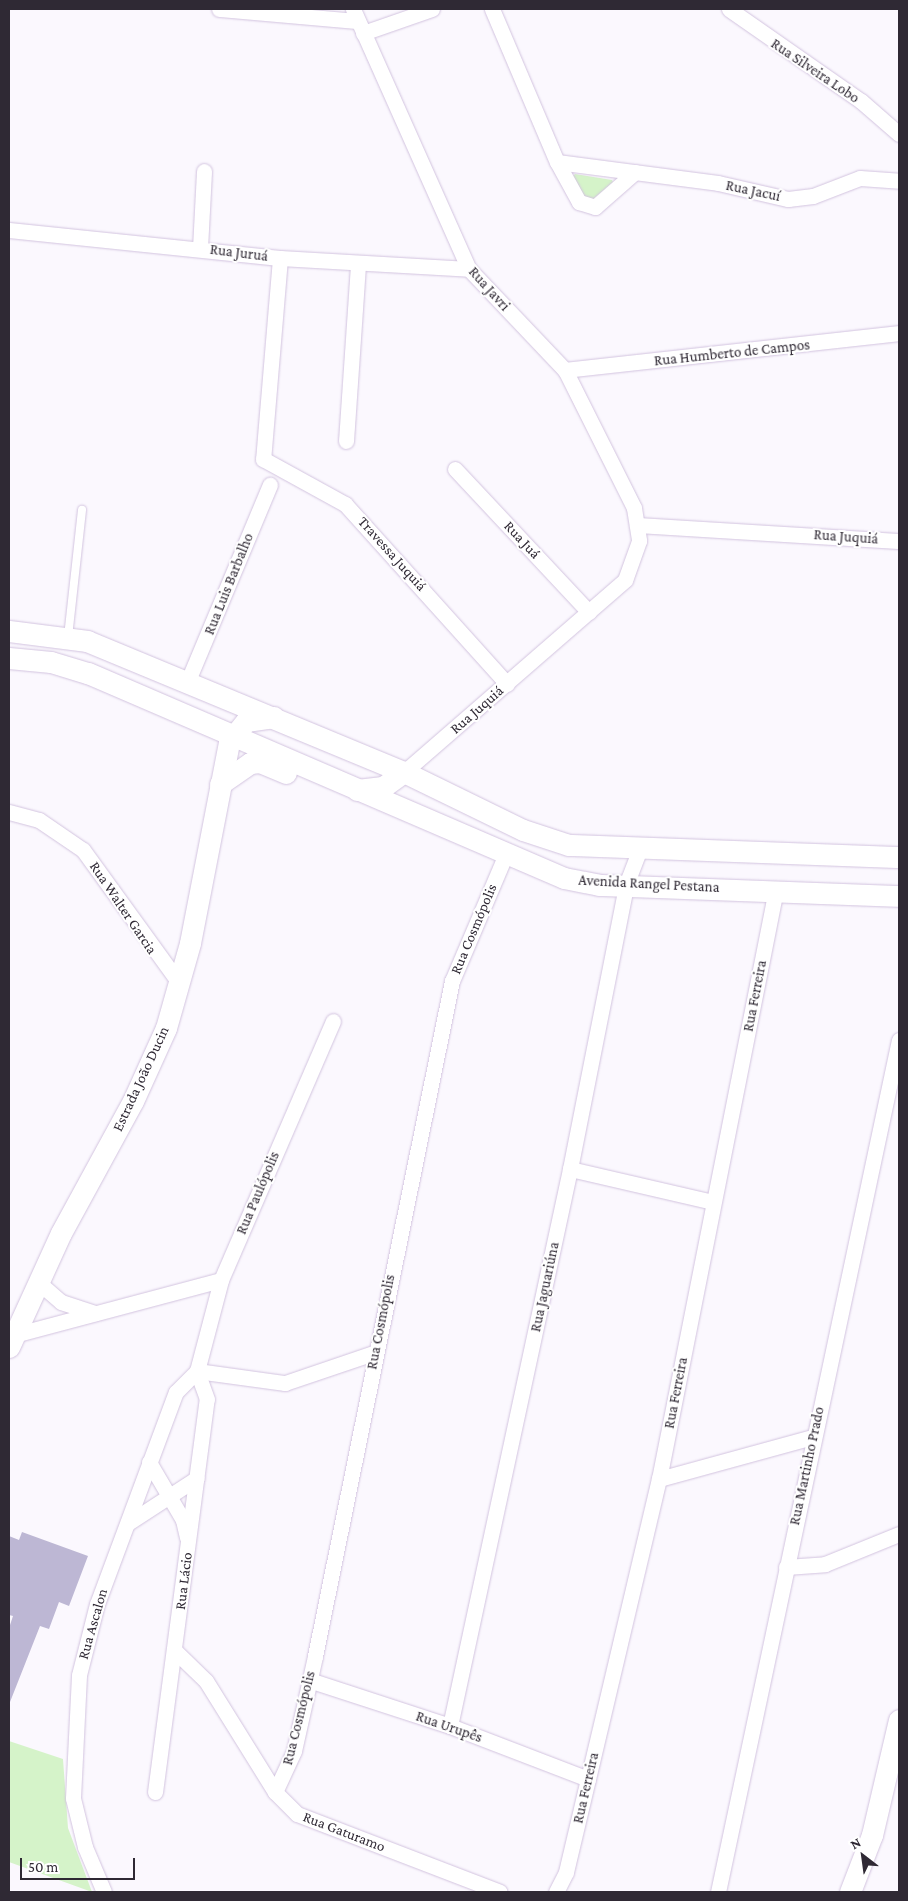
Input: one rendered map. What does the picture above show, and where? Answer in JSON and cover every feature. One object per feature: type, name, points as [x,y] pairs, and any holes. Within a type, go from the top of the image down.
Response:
[{"type":"main road","points":[[9,631],[68,637],[274,718],[404,772],[546,839],[569,845],[899,857]]},
{"type":"main road","points":[[9,658],[71,666],[233,734],[357,790]]},
{"type":"main road","points":[[233,734],[252,718],[274,718]]},
{"type":"main road","name":"Estrada João Ducin","points":[[11,1341],[38,1282],[143,1082],[180,984],[220,784],[233,734]]},
{"type":"main road","points":[[220,784],[238,768],[260,762],[310,784],[357,790],[383,787],[404,772]]},
{"type":"main road","name":"Avenida Rangel Pestana","points":[[357,790],[506,856],[581,883],[776,889],[899,896]]},
{"type":"main road","points":[[850,1892],[872,1835],[898,1729]]},
{"type":"street","points":[[218,9],[357,21],[432,9]]},
{"type":"street","points":[[492,9],[557,162],[575,198],[589,208],[635,172]]},
{"type":"street","name":"Rua Silveira Lobo","points":[[729,9],[861,101],[899,134]]},
{"type":"street","name":"Rua Javri","points":[[357,21],[469,269],[565,370],[634,508],[637,525]]},
{"type":"street","name":"Rua Jacuí","points":[[557,162],[635,172],[788,199],[813,196],[860,178],[899,180]]},
{"type":"street","points":[[200,248],[204,171]]},
{"type":"street","name":"Rua Juruá","points":[[9,230],[200,248],[280,258],[469,269]]},
{"type":"street","name":"Travessa Juquiá","points":[[280,258],[262,449],[270,466],[345,504],[507,684]]},
{"type":"street","points":[[346,441],[358,263]]},
{"type":"street","name":"Rua Humberto de Campos","points":[[565,370],[899,333]]},
{"type":"street","name":"Rua Juá","points":[[455,469],[589,612]]},
{"type":"street","name":"Rua Luis Barbalho","points":[[187,683],[270,485]]},
{"type":"street","name":"Rua Juquiá","points":[[404,772],[625,580],[633,567],[639,541],[637,525],[899,541]]},
{"type":"street","name":"Rua Walter Garcia","points":[[9,812],[39,820],[83,850],[180,984]]},
{"type":"street","name":"Rua Jaguariúna","points":[[450,1726],[570,1168],[626,885],[640,849]]},
{"type":"street","name":"Rua Cosmópolis","points":[[275,1792],[294,1751],[370,1386],[373,1353],[452,982],[506,856]]},
{"type":"street","name":"Rua Ferreira","points":[[556,1892],[566,1872],[659,1479],[776,889]]},
{"type":"street","name":"Rua Paulópolis","points":[[197,1371],[221,1280],[333,1021]]},
{"type":"street","name":"Rua Martinho Prado","points":[[718,1892],[813,1436],[899,1040]]},
{"type":"street","points":[[570,1168],[713,1202]]},
{"type":"street","points":[[11,1341],[95,1313],[221,1280]]},
{"type":"street","points":[[38,1282],[61,1302],[95,1313]]},
{"type":"street","points":[[197,1371],[285,1383],[373,1353]]},
{"type":"street","name":"Rua Ascalon","points":[[104,1892],[78,1824],[73,1733],[86,1640],[149,1462],[176,1392],[197,1371]]},
{"type":"street","name":"Rua Lácio","points":[[156,1792],[167,1682],[175,1651],[207,1399],[197,1371]]},
{"type":"street","points":[[659,1479],[813,1436]]},
{"type":"street","points":[[149,1462],[166,1496],[182,1520],[188,1544]]},
{"type":"street","points":[[127,1524],[166,1496],[197,1478]]},
{"type":"street","points":[[786,1568],[825,1564],[899,1534]]},
{"type":"street","name":"Rua Gaturamo","points":[[175,1651],[206,1681],[275,1792],[297,1814],[500,1892]]},
{"type":"street","name":"Rua Urupês","points":[[309,1680],[450,1726],[588,1779]]},
{"type":"lane","points":[[68,637],[82,510]]},
{"type":"green space","points":[[575,174],[612,180],[613,182],[592,200],[584,196],[572,177]]},
{"type":"green space","points":[[9,1741],[63,1759],[68,1828],[92,1892],[9,1862]]},
{"type":"building","points":[[22,1532],[88,1556],[69,1606],[59,1602],[49,1629],[40,1626],[10,1702],[9,1628],[13,1616],[9,1615],[9,1536],[19,1540]]}]
